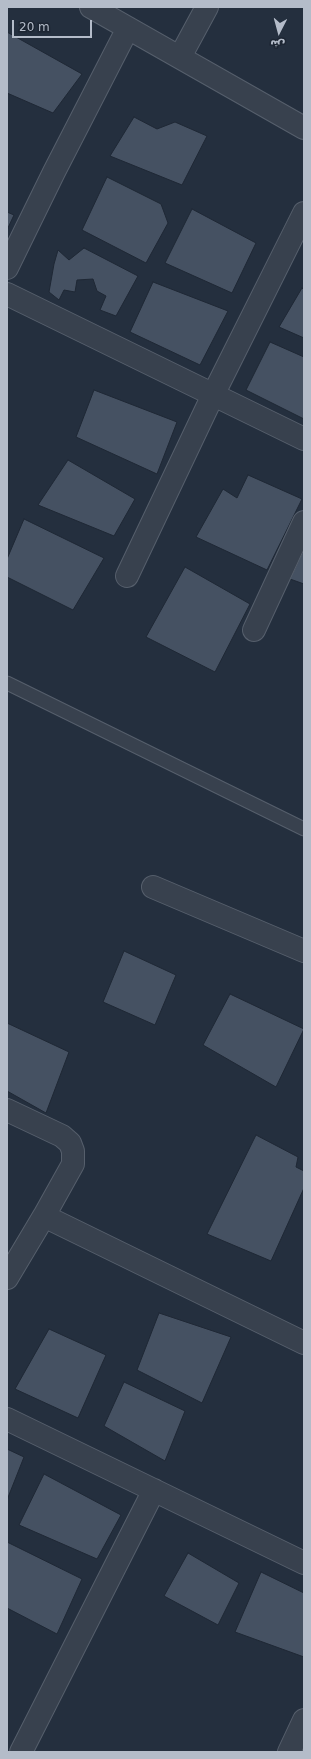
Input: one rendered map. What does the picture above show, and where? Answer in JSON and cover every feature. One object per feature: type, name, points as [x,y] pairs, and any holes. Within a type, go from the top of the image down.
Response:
[{"type":"street","points":[[91,7],[304,128]]},
{"type":"street","points":[[180,58],[207,7]]},
{"type":"street","points":[[7,268],[54,172],[128,28]]},
{"type":"street","points":[[127,576],[213,394],[304,213]]},
{"type":"street","points":[[7,294],[304,438]]},
{"type":"street","points":[[254,630],[304,522]]},
{"type":"street","points":[[153,887],[304,951]]},
{"type":"street","points":[[7,1110],[62,1136],[70,1143],[73,1150],[73,1164],[7,1278]]},
{"type":"street","points":[[44,1216],[304,1343]]},
{"type":"street","points":[[7,1419],[304,1563]]},
{"type":"street","points":[[21,1752],[154,1490]]},
{"type":"street","points":[[289,1752],[304,1720]]},
{"type":"lane","points":[[7,683],[304,829]]},
{"type":"building","points":[[7,32],[82,74],[53,113],[7,93]]},
{"type":"building","points":[[134,117],[157,129],[175,122],[207,136],[182,185],[110,156]]},
{"type":"building","points":[[107,177],[161,204],[168,223],[146,263],[82,230]]},
{"type":"building","points":[[192,209],[256,243],[232,293],[165,263]]},
{"type":"building","points":[[7,212],[14,215],[7,230]]},
{"type":"building","points":[[84,248],[138,276],[116,316],[100,310],[106,296],[97,291],[93,279],[77,280],[75,292],[64,290],[59,300],[49,292],[58,250],[69,260]]},
{"type":"building","points":[[153,282],[228,311],[200,365],[130,332]]},
{"type":"building","points":[[302,288],[304,290],[304,338],[279,327]]},
{"type":"building","points":[[270,342],[304,357],[304,419],[246,390]]},
{"type":"building","points":[[94,390],[177,422],[157,474],[76,437]]},
{"type":"building","points":[[68,460],[135,499],[114,536],[38,505]]},
{"type":"building","points":[[248,475],[302,499],[267,570],[196,537],[223,489],[237,498]]},
{"type":"building","points":[[24,519],[104,558],[73,610],[7,577],[7,559]]},
{"type":"building","points":[[304,549],[304,584],[290,579]]},
{"type":"building","points":[[185,567],[250,604],[215,672],[146,637]]},
{"type":"building","points":[[124,951],[176,975],[155,1025],[103,1002]]},
{"type":"building","points":[[230,994],[304,1029],[276,1087],[203,1045]]},
{"type":"building","points":[[7,1023],[69,1052],[46,1113],[7,1091]]},
{"type":"building","points":[[256,1135],[298,1157],[296,1167],[304,1171],[304,1188],[271,1261],[207,1234]]},
{"type":"building","points":[[159,1313],[231,1337],[202,1403],[137,1370]]},
{"type":"building","points":[[49,1329],[106,1355],[78,1418],[15,1389]]},
{"type":"building","points":[[124,1382],[185,1411],[165,1461],[104,1426]]},
{"type":"building","points":[[7,1449],[24,1457],[7,1500]]},
{"type":"building","points":[[44,1474],[121,1515],[97,1559],[19,1525]]},
{"type":"building","points":[[7,1542],[82,1579],[57,1634],[7,1608]]},
{"type":"building","points":[[188,1553],[239,1583],[218,1625],[164,1596]]},
{"type":"building","points":[[261,1572],[304,1593],[304,1657],[235,1632]]}]
